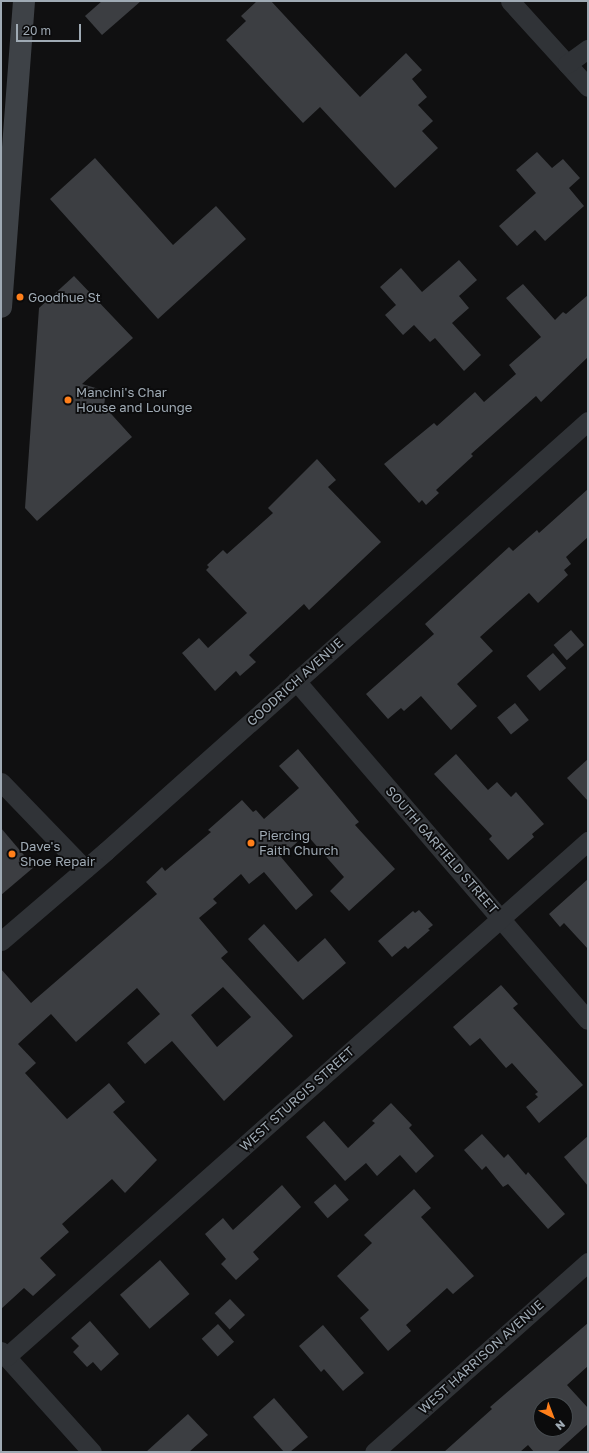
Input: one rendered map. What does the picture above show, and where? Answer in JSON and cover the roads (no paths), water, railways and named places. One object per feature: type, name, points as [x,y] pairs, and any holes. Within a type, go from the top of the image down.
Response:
[{"type":"main road","points":[[1,307],[4,173],[24,1]]},
{"type":"street","points":[[510,1],[588,87]]},
{"type":"street","points":[[567,64],[588,49]]},
{"type":"street","name":"GOODRICH AVENUE","points":[[1,941],[85,869],[588,421]]},
{"type":"street","name":"SOUTH GARFIELD STREET","points":[[296,681],[588,1020]]},
{"type":"street","points":[[1,782],[85,869]]},
{"type":"street","name":"WEST STURGIS STREET","points":[[3,1354],[588,841]]},
{"type":"street","name":"WEST HARRISON AVENUE","points":[[374,1452],[588,1262]]},
{"type":"street","points":[[3,1354],[92,1452]]},
{"type":"place","name":"Goodhue St","points":[[20,297]]},
{"type":"place","name":"Mancini's Char House and Lounge","points":[[68,400]]},
{"type":"place","name":"Piercing Faith Church","points":[[251,843]]},
{"type":"place","name":"Dave's Shoe Repair","points":[[12,854]]}]
